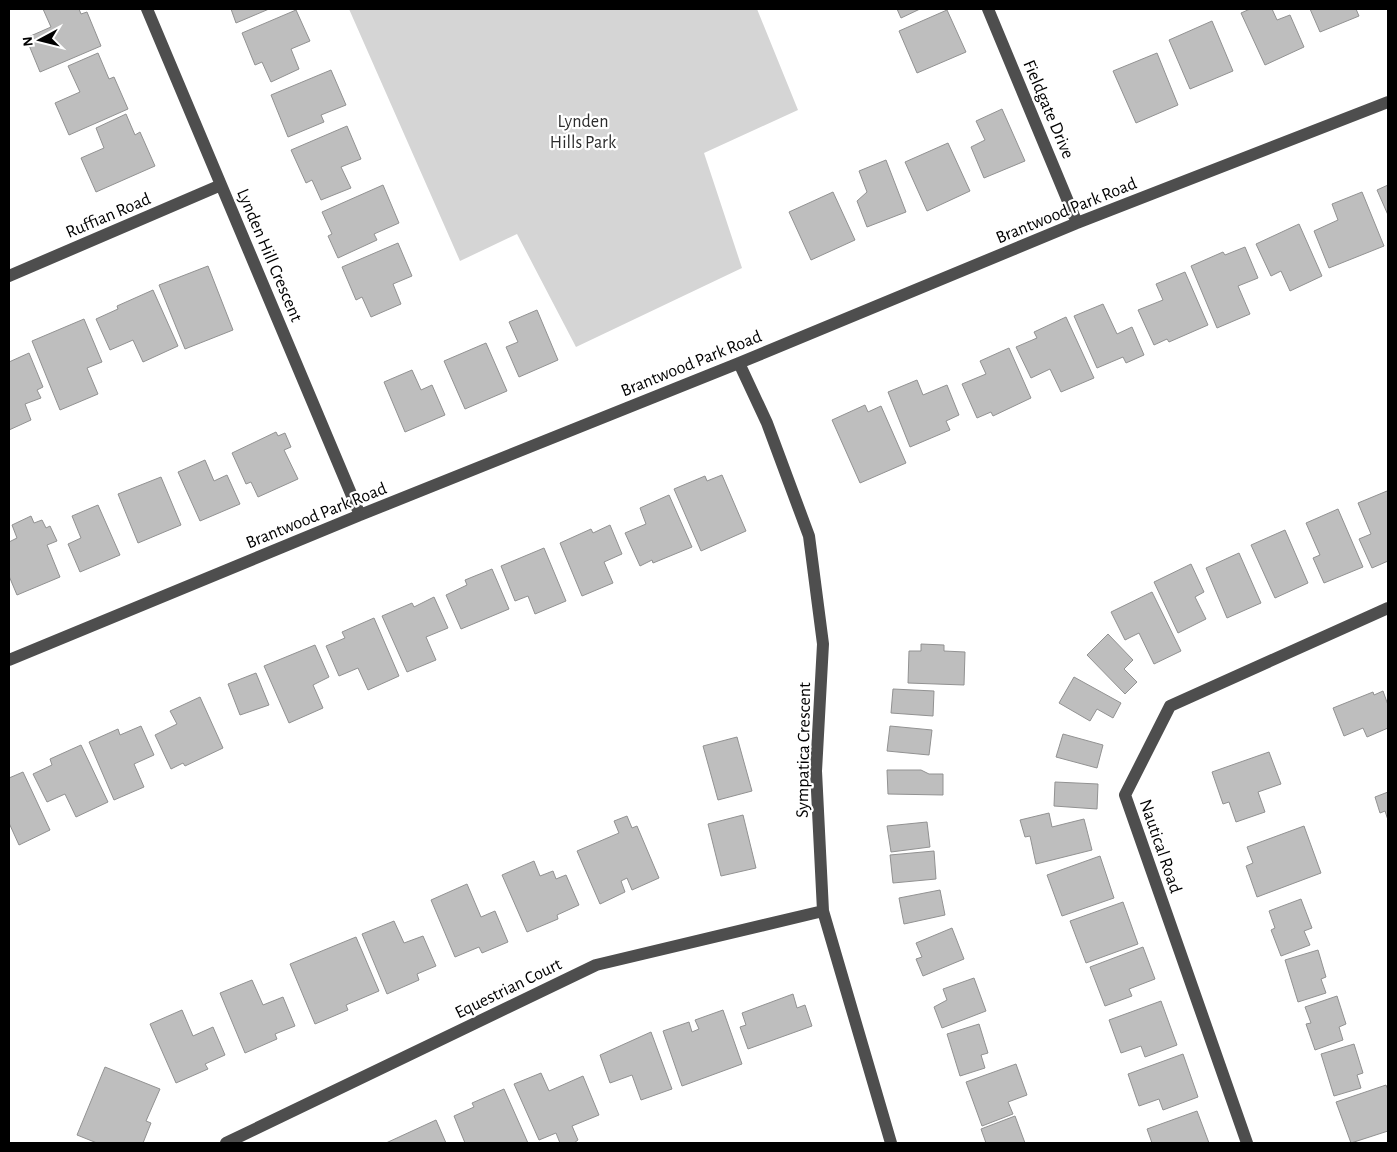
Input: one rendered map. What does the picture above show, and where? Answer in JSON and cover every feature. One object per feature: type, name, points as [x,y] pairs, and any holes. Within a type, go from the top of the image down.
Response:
[{"type":"street","name":"Lynden Hill Crescent","points":[[147,9],[360,515]]},
{"type":"street","name":"Fieldgate Drive","points":[[988,9],[1077,223]]},
{"type":"street","name":"Brantwood Park Road","points":[[9,660],[1077,223],[1388,102]]},
{"type":"street","name":"Ruffian Road","points":[[9,276],[221,185]]},
{"type":"street","name":"Sympatica Crescent","points":[[738,363],[767,423],[809,536],[823,644],[816,771],[823,911],[891,1143]]},
{"type":"street","name":"Nautical Road","points":[[1247,1143],[1125,795],[1170,706],[1388,608]]},
{"type":"street","name":"Equestrian Court","points":[[226,1143],[596,965],[823,911]]},
{"type":"green space","name":"Lynden Hills Park","points":[[349,9],[757,9],[798,110],[704,153],[742,268],[576,347],[517,234],[460,261]]},
{"type":"building","points":[[43,9],[79,9],[81,14],[87,12],[101,46],[40,72],[26,38],[51,27]]},
{"type":"building","points":[[231,9],[269,9],[236,23]]},
{"type":"building","points":[[897,9],[920,9],[901,18]]},
{"type":"building","points":[[1250,9],[1272,9],[1277,20],[1290,15],[1304,47],[1265,65],[1241,13]]},
{"type":"building","points":[[1310,9],[1356,9],[1359,16],[1320,32]]},
{"type":"building","points":[[296,10],[310,41],[291,49],[299,69],[271,82],[262,62],[255,65],[242,33]]},
{"type":"building","points":[[947,10],[966,52],[917,73],[899,31]]},
{"type":"building","points":[[1212,21],[1233,71],[1190,89],[1169,40]]},
{"type":"building","points":[[98,53],[109,79],[114,77],[128,109],[69,135],[55,103],[80,92],[68,66]]},
{"type":"building","points":[[1157,53],[1178,105],[1136,123],[1113,71]]},
{"type":"building","points":[[331,70],[346,105],[321,115],[324,122],[288,137],[271,95]]},
{"type":"building","points":[[1002,109],[1025,161],[984,178],[971,147],[985,140],[976,121]]},
{"type":"building","points":[[126,114],[135,135],[140,132],[155,166],[96,192],[81,158],[104,148],[96,128]]},
{"type":"building","points":[[347,126],[361,159],[341,167],[351,188],[321,200],[312,180],[306,183],[291,150]]},
{"type":"building","points":[[948,143],[970,191],[927,211],[905,162]]},
{"type":"building","points":[[886,160],[906,212],[867,227],[857,201],[867,192],[859,171]]},
{"type":"building","points":[[383,185],[399,223],[374,234],[377,240],[338,258],[328,236],[332,234],[322,212]]},
{"type":"building","points":[[1388,185],[1388,215],[1377,190]]},
{"type":"building","points":[[833,192],[855,240],[811,260],[789,212]]},
{"type":"building","points":[[1362,192],[1384,246],[1329,268],[1314,231],[1338,220],[1332,204]]},
{"type":"building","points":[[1299,224],[1322,276],[1290,291],[1281,271],[1271,276],[1256,244]]},
{"type":"building","points":[[398,243],[412,276],[393,284],[401,304],[371,317],[362,297],[356,300],[342,267]]},
{"type":"building","points":[[1245,247],[1258,278],[1238,286],[1250,314],[1217,328],[1191,266],[1223,252],[1225,255]]},
{"type":"building","points":[[208,266],[233,330],[185,349],[159,285]]},
{"type":"building","points":[[1185,272],[1208,325],[1169,342],[1167,339],[1154,345],[1138,310],[1163,300],[1156,284]]},
{"type":"building","points":[[153,290],[178,346],[143,362],[133,340],[110,350],[96,319],[118,309],[117,306]]},
{"type":"building","points":[[1103,304],[1117,334],[1132,327],[1144,355],[1126,363],[1123,357],[1097,368],[1074,316]]},
{"type":"building","points":[[537,310],[558,360],[519,377],[506,347],[518,342],[509,322]]},
{"type":"building","points":[[1066,317],[1094,378],[1061,392],[1050,369],[1031,378],[1016,347],[1037,338],[1034,332]]},
{"type":"building","points":[[84,319],[102,362],[87,368],[98,394],[60,410],[32,341]]},
{"type":"building","points":[[486,343],[507,391],[465,409],[444,361]]},
{"type":"building","points":[[1009,348],[1031,398],[993,416],[991,412],[977,418],[962,384],[986,374],[980,361]]},
{"type":"building","points":[[29,353],[43,387],[37,390],[41,398],[25,404],[31,420],[9,430],[9,362]]},
{"type":"building","points":[[412,370],[421,390],[432,385],[445,415],[405,432],[384,382]]},
{"type":"building","points":[[917,380],[923,395],[947,385],[959,415],[946,421],[950,430],[910,447],[888,392]]},
{"type":"building","points":[[865,405],[868,412],[881,406],[906,463],[860,483],[832,420]]},
{"type":"building","points":[[276,432],[278,436],[285,433],[291,447],[284,450],[298,479],[258,497],[251,482],[246,484],[232,453]]},
{"type":"building","points":[[205,460],[214,481],[227,475],[240,504],[200,521],[178,472]]},
{"type":"building","points":[[722,475],[746,531],[701,551],[674,489],[705,476],[707,481]]},
{"type":"building","points":[[161,477],[181,525],[138,543],[118,494]]},
{"type":"building","points":[[1387,491],[1388,561],[1372,568],[1359,539],[1371,534],[1358,503]]},
{"type":"building","points":[[669,495],[692,547],[653,563],[652,560],[640,566],[625,533],[646,524],[640,508]]},
{"type":"building","points":[[98,505],[120,555],[80,572],[68,544],[81,538],[72,516]]},
{"type":"building","points":[[1338,509],[1363,567],[1324,583],[1313,558],[1320,555],[1306,523]]},
{"type":"building","points":[[31,516],[34,523],[42,520],[46,528],[50,526],[57,541],[47,545],[60,577],[17,595],[9,576],[9,542],[17,538],[12,525]]},
{"type":"building","points":[[610,525],[622,554],[604,562],[613,583],[582,596],[560,543],[591,529],[593,533]]},
{"type":"building","points":[[1285,530],[1308,583],[1275,598],[1251,545]]},
{"type":"building","points":[[544,548],[566,601],[535,614],[528,596],[515,601],[501,566]]},
{"type":"building","points":[[1239,553],[1261,603],[1227,618],[1206,568]]},
{"type":"building","points":[[1191,564],[1204,592],[1195,597],[1206,619],[1178,633],[1154,582]]},
{"type":"building","points":[[492,569],[509,609],[461,629],[446,595],[467,585],[465,580]]},
{"type":"building","points":[[1152,592],[1181,651],[1154,664],[1139,633],[1125,640],[1111,612]]},
{"type":"building","points":[[434,597],[448,628],[426,637],[436,660],[407,672],[382,616],[412,603],[414,607]]},
{"type":"building","points":[[374,618],[399,676],[368,690],[358,668],[339,676],[326,646],[345,638],[342,632]]},
{"type":"building","points":[[1108,634],[1133,660],[1124,669],[1137,682],[1125,694],[1087,655]]},
{"type":"building","points":[[921,644],[944,645],[944,651],[965,652],[964,685],[908,683],[909,651],[921,651]]},
{"type":"building","points":[[315,645],[329,677],[313,685],[323,708],[289,723],[264,666]]},
{"type":"building","points":[[256,673],[269,705],[240,715],[228,684]]},
{"type":"building","points":[[1074,677],[1121,703],[1113,718],[1097,709],[1090,721],[1059,703]]},
{"type":"building","points":[[893,689],[934,691],[933,716],[891,713]]},
{"type":"building","points":[[1383,691],[1388,705],[1388,728],[1367,737],[1363,728],[1344,736],[1333,708],[1373,692],[1374,695]]},
{"type":"building","points":[[200,697],[223,748],[185,766],[183,763],[171,769],[155,735],[177,724],[170,711]]},
{"type":"building","points":[[141,726],[154,755],[134,764],[144,787],[114,800],[89,742],[118,729],[120,735]]},
{"type":"building","points":[[890,726],[932,730],[929,755],[887,751]]},
{"type":"building","points":[[1063,734],[1103,745],[1097,768],[1056,757]]},
{"type":"building","points":[[737,737],[752,791],[718,800],[703,746]]},
{"type":"building","points":[[81,745],[108,802],[76,817],[65,794],[47,802],[33,774],[52,765],[50,759]]},
{"type":"building","points":[[1269,752],[1281,784],[1258,792],[1265,812],[1236,822],[1229,802],[1223,804],[1212,772]]},
{"type":"building","points":[[887,770],[921,770],[929,774],[943,774],[943,795],[888,794]]},
{"type":"building","points":[[23,772],[50,830],[19,845],[9,823],[9,778]]},
{"type":"building","points":[[1055,782],[1098,784],[1097,809],[1054,806]]},
{"type":"building","points":[[1388,792],[1388,820],[1385,811],[1380,813],[1375,797]]},
{"type":"building","points":[[1049,813],[1052,827],[1084,819],[1092,850],[1036,864],[1030,836],[1025,837],[1020,820]]},
{"type":"building","points":[[743,815],[756,868],[721,876],[708,824]]},
{"type":"building","points":[[627,816],[632,828],[637,826],[659,878],[632,890],[627,878],[621,881],[625,892],[600,904],[577,851],[619,833],[614,821]]},
{"type":"building","points":[[927,822],[930,847],[891,852],[887,826]]},
{"type":"building","points":[[1304,826],[1321,873],[1257,897],[1246,866],[1253,863],[1247,847]]},
{"type":"building","points":[[934,851],[936,879],[893,883],[890,855]]},
{"type":"building","points":[[1100,856],[1114,898],[1062,916],[1047,875]]},
{"type":"building","points":[[534,861],[540,876],[553,871],[556,879],[566,875],[579,905],[557,915],[558,919],[527,932],[502,875]]},
{"type":"building","points":[[467,884],[481,917],[495,911],[508,942],[482,953],[479,947],[455,957],[431,900]]},
{"type":"building","points":[[940,890],[945,915],[904,924],[899,898]]},
{"type":"building","points":[[1301,899],[1312,928],[1304,931],[1310,945],[1281,956],[1271,930],[1275,928],[1269,911]]},
{"type":"building","points":[[1123,902],[1138,944],[1086,963],[1070,921]]},
{"type":"building","points":[[394,921],[404,943],[423,936],[436,966],[417,974],[419,980],[387,994],[362,934]]},
{"type":"building","points":[[952,928],[964,959],[923,976],[916,959],[922,957],[916,943]]},
{"type":"building","points":[[356,937],[379,991],[346,1005],[348,1010],[315,1024],[290,964]]},
{"type":"building","points":[[1143,947],[1155,979],[1129,989],[1132,996],[1105,1006],[1090,967]]},
{"type":"building","points":[[1318,950],[1326,977],[1321,979],[1326,993],[1298,1002],[1285,960]]},
{"type":"building","points":[[974,978],[986,1011],[942,1028],[934,1007],[947,1000],[943,989]]},
{"type":"building","points":[[252,980],[263,1005],[283,997],[295,1026],[275,1034],[277,1039],[245,1053],[220,993]]},
{"type":"building","points":[[793,994],[797,1008],[805,1005],[812,1026],[748,1049],[740,1027],[746,1025],[742,1013]]},
{"type":"building","points":[[1337,996],[1346,1024],[1339,1027],[1343,1040],[1315,1050],[1306,1024],[1311,1023],[1305,1007]]},
{"type":"building","points":[[1161,1001],[1177,1045],[1145,1057],[1141,1046],[1121,1053],[1109,1020]]},
{"type":"building","points":[[182,1010],[193,1036],[213,1027],[225,1055],[205,1064],[208,1069],[176,1083],[150,1024]]},
{"type":"building","points":[[723,1010],[742,1064],[682,1086],[663,1031],[689,1022],[692,1032],[699,1029],[695,1020]]},
{"type":"building","points":[[979,1024],[988,1053],[981,1055],[985,1068],[960,1076],[947,1034]]},
{"type":"building","points":[[651,1032],[672,1089],[641,1100],[632,1075],[610,1083],[600,1055]]},
{"type":"building","points":[[1354,1044],[1363,1073],[1357,1075],[1361,1088],[1334,1096],[1321,1054]]},
{"type":"building","points":[[1183,1054],[1198,1097],[1163,1110],[1159,1099],[1139,1106],[1128,1074]]},
{"type":"building","points":[[1016,1064],[1027,1095],[1008,1102],[1013,1114],[982,1126],[966,1082]]},
{"type":"building","points":[[105,1067],[160,1089],[146,1121],[151,1123],[143,1143],[97,1143],[77,1135]]},
{"type":"building","points":[[541,1073],[549,1091],[583,1076],[599,1115],[572,1126],[578,1140],[574,1143],[560,1143],[556,1133],[539,1140],[514,1084]]},
{"type":"building","points":[[1386,1085],[1388,1090],[1388,1131],[1351,1143],[1336,1102]]},
{"type":"building","points":[[504,1089],[528,1143],[465,1143],[454,1116],[474,1107],[472,1103]]},
{"type":"building","points":[[1197,1111],[1209,1143],[1152,1143],[1147,1129]]},
{"type":"building","points":[[1015,1116],[1025,1143],[986,1143],[981,1129]]},
{"type":"building","points":[[436,1120],[446,1143],[386,1143]]}]
